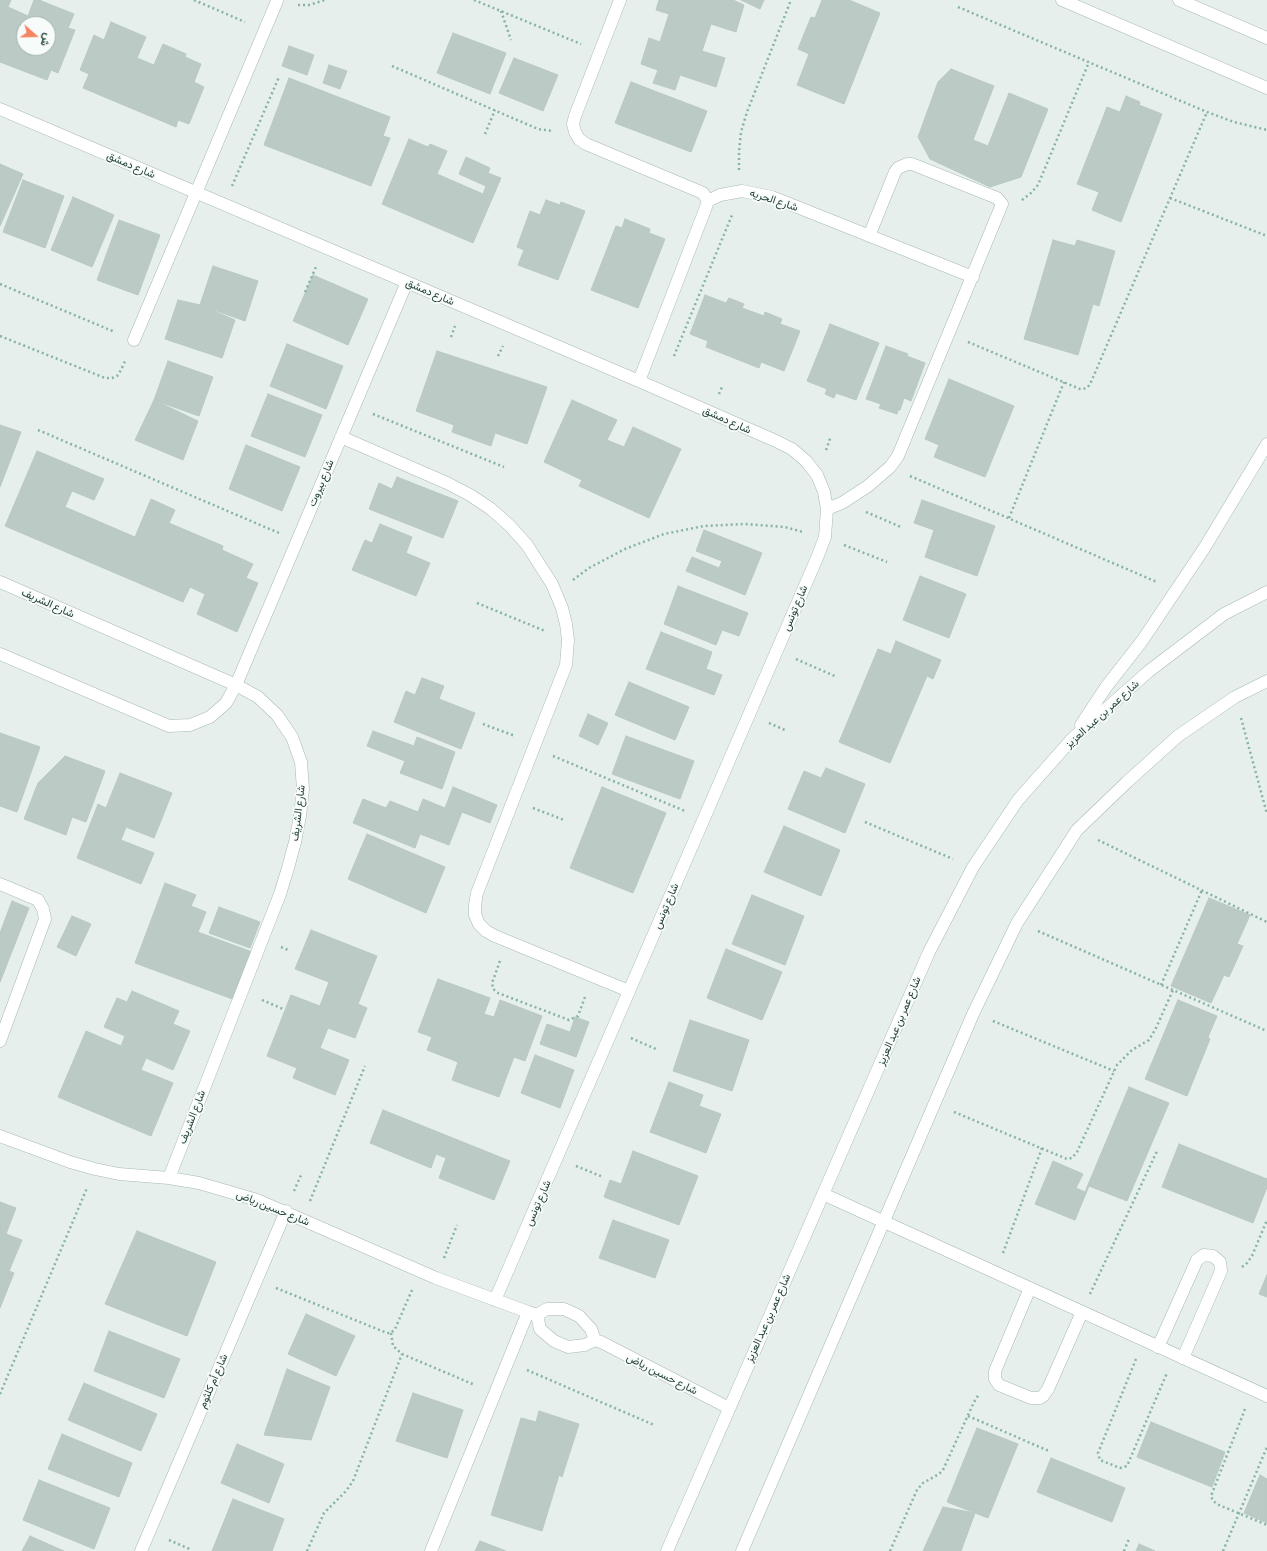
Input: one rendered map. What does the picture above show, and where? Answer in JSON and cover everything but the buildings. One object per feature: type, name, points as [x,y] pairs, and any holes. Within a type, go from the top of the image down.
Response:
[{"type":"street","points":[[134,340],[277,0]]},
{"type":"street","points":[[620,0],[575,116],[573,124],[575,132],[579,139],[586,144],[703,193],[708,201],[639,381]]},
{"type":"street","points":[[1062,0],[1267,88]]},
{"type":"street","points":[[1179,0],[1267,38]]},
{"type":"street","name":"شارع دمشق","points":[[0,109],[660,390],[792,449],[806,461],[817,475],[824,492],[827,509]]},
{"type":"street","points":[[827,509],[842,502],[868,486],[890,467],[898,456],[1002,207],[1001,201],[997,198],[912,164],[907,164],[898,168],[895,172],[869,236]]},
{"type":"street","name":"شارع الحريه","points":[[708,201],[720,195],[742,191],[772,197],[973,277]]},
{"type":"street","name":"شارع بيروت","points":[[0,654],[169,726],[190,725],[210,717],[226,703],[236,685],[407,282]]},
{"type":"street","points":[[341,438],[447,483],[470,495],[491,509],[510,526],[527,545],[556,593],[562,608],[568,640],[566,665],[477,893],[475,915],[479,924],[486,931],[508,942],[630,991]]},
{"type":"street","points":[[1072,739],[1106,687],[1142,641],[1176,590],[1233,502],[1267,444]]},
{"type":"street","name":"شارع تونس","points":[[495,1300],[825,538],[827,509]]},
{"type":"street","name":"شارع الشريف","points":[[0,582],[236,685],[258,697],[277,715],[292,737],[301,762],[304,789],[300,816],[295,842],[280,894],[169,1178]]},
{"type":"street","name":"شارع عمر بن عبد العزيز","points":[[667,1551],[929,952],[972,868],[1018,800],[1072,739],[1149,671],[1224,614],[1267,592]]},
{"type":"street","points":[[742,1551],[936,1104],[973,1014],[1017,922],[1077,830],[1126,782],[1178,736],[1235,697],[1267,681]]},
{"type":"street","points":[[0,884],[38,900],[43,909],[45,919],[0,1041]]},
{"type":"street","name":"شارع حسين رياض","points":[[0,1136],[70,1162],[95,1169],[119,1174],[169,1178],[199,1183],[228,1190],[258,1200],[436,1278],[532,1314]]},
{"type":"street","points":[[823,1194],[1267,1396]]},
{"type":"street","name":"شارع أم كلثوم","points":[[141,1551],[286,1211]]},
{"type":"street","points":[[1158,1347],[1197,1260],[1204,1255],[1213,1256],[1220,1262],[1221,1271],[1179,1356]]},
{"type":"street","points":[[1030,1288],[995,1371],[995,1379],[999,1385],[1031,1398],[1040,1398],[1043,1396],[1048,1389],[1082,1312]]},
{"type":"street","points":[[431,1551],[508,1362],[532,1314],[546,1309],[564,1309],[580,1316],[591,1329],[596,1340],[585,1345],[568,1347],[554,1341],[540,1329],[532,1314]]},
{"type":"street","name":"شارع حسين رياض","points":[[596,1340],[729,1408]]},
{"type":"path","points":[[194,0],[264,30]]},
{"type":"path","points":[[277,0],[293,5],[309,5],[325,0]]},
{"type":"path","points":[[474,0],[600,52]]},
{"type":"path","points":[[660,390],[742,191],[739,172],[741,132],[747,112],[791,0]]},
{"type":"path","points":[[958,7],[1207,112],[1234,122],[1267,130]]},
{"type":"path","points":[[501,11],[511,40]]},
{"type":"path","points":[[1002,207],[1013,205],[1022,200],[1038,185],[1089,62]]},
{"type":"path","points":[[392,66],[538,129],[563,133],[575,132]]},
{"type":"path","points":[[224,204],[279,77]]},
{"type":"path","points":[[485,134],[495,110]]},
{"type":"path","points":[[950,334],[1064,382],[1083,389],[1088,386],[1207,112]]},
{"type":"path","points":[[1170,198],[1267,236]]},
{"type":"path","points":[[305,292],[324,247]]},
{"type":"path","points":[[0,284],[134,340],[117,376],[105,378],[0,336]]},
{"type":"path","points":[[1009,518],[1064,382]]},
{"type":"path","points":[[354,406],[504,467]]},
{"type":"path","points":[[38,430],[297,540]]},
{"type":"path","points":[[890,467],[1176,590]]},
{"type":"path","points":[[842,502],[901,527]]},
{"type":"path","points":[[556,593],[589,568],[619,552],[671,533],[704,526],[745,524],[785,527],[825,538],[886,562]]},
{"type":"path","points":[[477,603],[568,640]]},
{"type":"path","points":[[777,651],[837,677]]},
{"type":"path","points":[[1235,697],[1267,814]]},
{"type":"path","points":[[483,724],[704,819]]},
{"type":"path","points":[[513,801],[564,820]]},
{"type":"path","points":[[865,822],[972,868]]},
{"type":"path","points":[[1077,830],[1267,922]]},
{"type":"path","points":[[1161,985],[1202,890]]},
{"type":"path","points":[[1017,922],[1267,1031]]},
{"type":"path","points":[[508,942],[492,983],[493,989],[498,993],[569,1020],[573,1020],[578,1016],[593,976]]},
{"type":"path","points":[[936,1104],[1067,1159],[1074,1156],[1117,1065],[1126,1054],[1149,1040],[1173,990]]},
{"type":"path","points":[[973,1014],[1114,1071]]},
{"type":"path","points":[[613,1030],[656,1049]]},
{"type":"path","points":[[302,1219],[365,1066]]},
{"type":"path","points":[[996,1273],[1042,1148]]},
{"type":"path","points":[[1082,1312],[1158,1149]]},
{"type":"path","points":[[557,1158],[603,1177]]},
{"type":"path","points":[[0,1394],[95,1169]]},
{"type":"path","points":[[1221,1271],[1230,1272],[1241,1268],[1247,1263],[1252,1256],[1267,1220]]},
{"type":"path","points":[[436,1278],[457,1225]]},
{"type":"path","points":[[256,1280],[383,1333],[390,1333],[396,1329],[420,1271]]},
{"type":"path","points":[[390,1333],[393,1346],[402,1354],[495,1394]]},
{"type":"path","points":[[1143,1340],[1098,1453],[1100,1460],[1120,1468],[1127,1466],[1179,1356]]},
{"type":"path","points":[[307,1551],[324,1513],[346,1491],[353,1481],[402,1354]]},
{"type":"path","points":[[508,1362],[654,1425]]},
{"type":"path","points":[[890,1551],[917,1490],[923,1483],[943,1470],[977,1396],[986,1388],[999,1385]]},
{"type":"path","points":[[1252,1390],[1211,1496],[1213,1501],[1219,1505],[1267,1525]]},
{"type":"path","points":[[968,1416],[1049,1451]]},
{"type":"path","points":[[1223,1551],[1267,1447]]},
{"type":"path","points":[[1124,1551],[1129,1539]]}]
